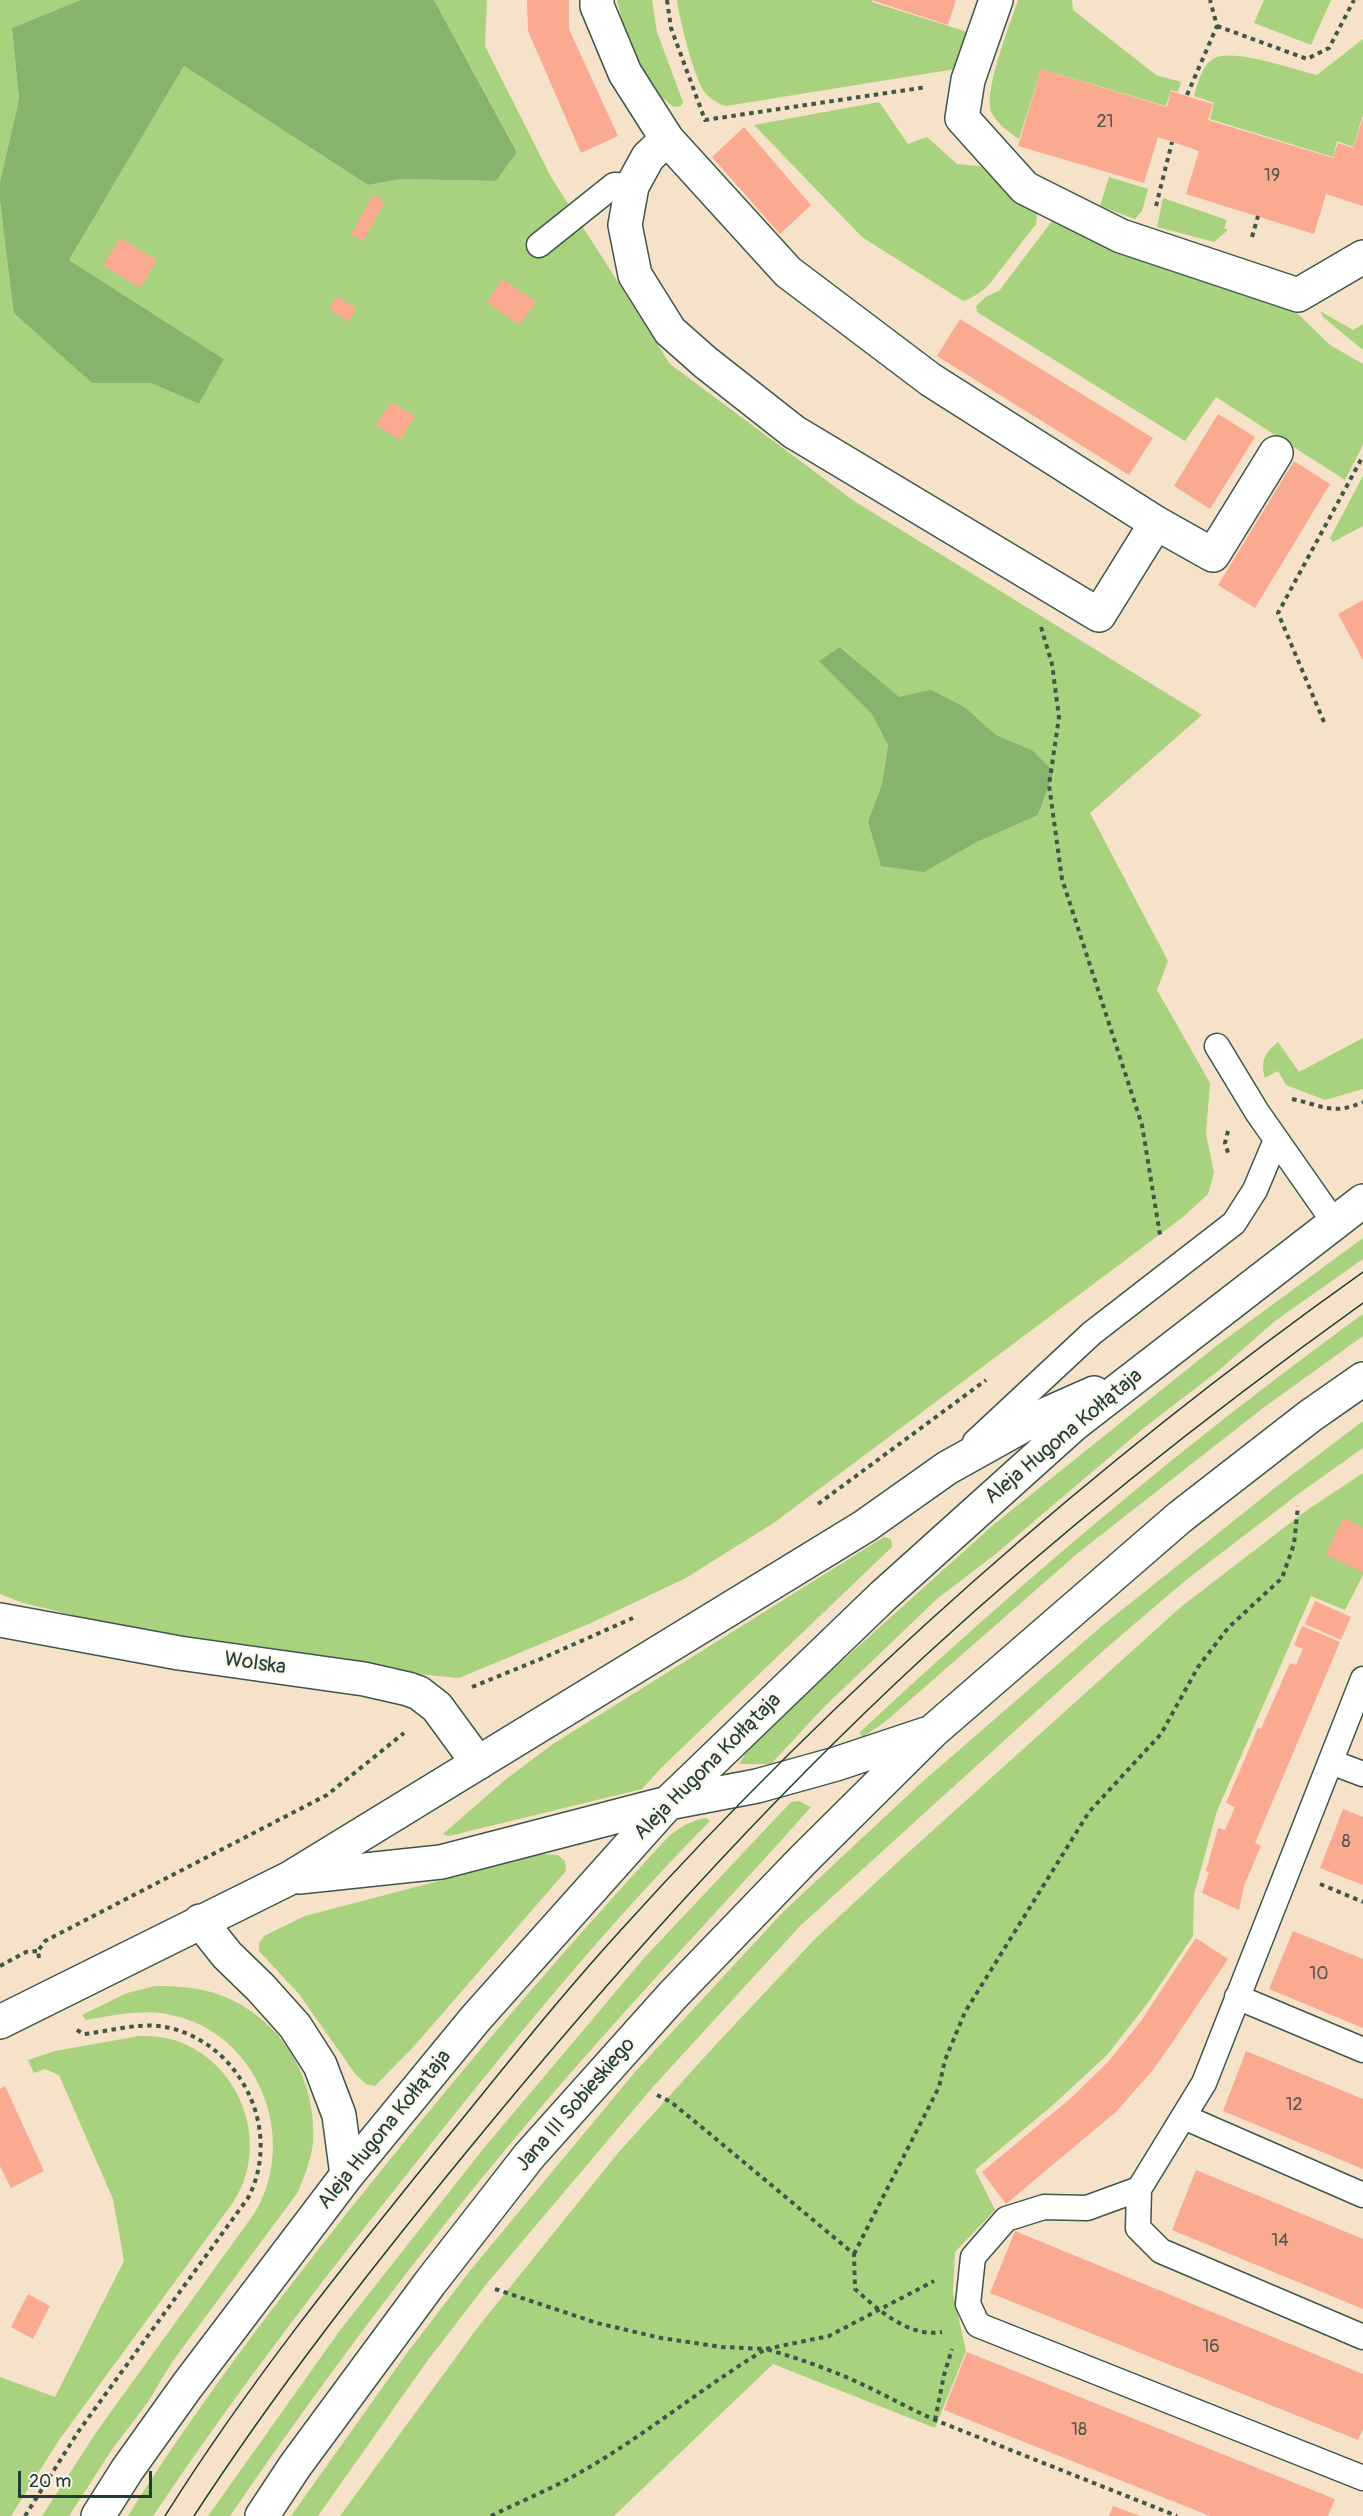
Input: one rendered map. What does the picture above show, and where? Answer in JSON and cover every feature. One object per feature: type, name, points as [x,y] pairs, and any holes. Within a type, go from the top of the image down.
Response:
[{"type":"street","points":[[597,0],[597,6],[625,73],[667,139],[788,272],[931,380],[1156,523],[1213,555],[1275,453]]},
{"type":"street","points":[[996,0],[968,80],[962,118],[1025,188],[1121,236],[1298,294],[1363,257]]},
{"type":"street","points":[[667,139],[648,157],[632,186],[625,225],[635,275],[670,331],[705,362],[794,432],[1099,615],[1156,523]]},
{"type":"street","name":"Aleja Hugona Kołłątaja","points":[[98,2516],[154,2432],[347,2175],[476,2018],[668,1803],[883,1596],[1073,1425],[1363,1201]]},
{"type":"street","points":[[0,2022],[290,1878],[865,1526],[947,1468],[1033,1420],[1142,1371]]},
{"type":"street","points":[[290,1878],[441,1862],[668,1803],[757,1786],[836,1764],[933,1731],[1180,1517],[1310,1416],[1363,1379]]},
{"type":"street","name":"Wolska","points":[[0,1620],[179,1653],[364,1679],[408,1689],[419,1693],[437,1707],[478,1763]]},
{"type":"street","name":"Jana III Sobieskiego","points":[[262,2516],[430,2283],[529,2156],[681,1987],[803,1860],[933,1731]]},
{"type":"street","points":[[200,1921],[227,1955],[295,2026],[320,2065],[339,2115],[347,2175]]},
{"type":"lane","points":[[539,245],[614,185],[632,186]]},
{"type":"lane","points":[[1217,1046],[1276,1140],[1334,1222]]},
{"type":"lane","points":[[947,1468],[1092,1333],[1234,1224],[1255,1190],[1276,1140]]},
{"type":"lane","points":[[1363,1679],[1204,2083],[1139,2189],[1138,2228],[1161,2251],[1363,2337]]},
{"type":"lane","points":[[1331,1762],[1363,1774]]},
{"type":"lane","points":[[1238,1997],[1363,2050]]},
{"type":"lane","points":[[1184,2117],[1363,2195]]},
{"type":"lane","points":[[1139,2189],[1087,2208],[1044,2207],[1006,2218],[973,2257],[968,2304],[969,2326],[1363,2478]]},
{"type":"path","points":[[667,0],[671,28],[705,120],[968,80]]},
{"type":"path","points":[[1187,95],[1217,26],[1210,0]]},
{"type":"path","points":[[1217,26],[1307,59],[1329,48],[1354,0]]},
{"type":"path","points":[[1146,244],[1172,142]]},
{"type":"path","points":[[1324,722],[1278,613],[1363,456]]},
{"type":"path","points":[[1025,570],[1052,664],[1059,717],[1049,785],[1062,879],[1143,1125],[1160,1236]]},
{"type":"path","points":[[1287,1098],[1329,1110],[1349,1108],[1363,1102]]},
{"type":"path","points":[[1230,1165],[1226,1139],[1228,1130],[1233,1125]]},
{"type":"path","points":[[811,1509],[990,1376]]},
{"type":"path","points":[[969,2326],[936,2333],[909,2327],[878,2311],[855,2289],[854,2254],[939,2087],[945,2060],[966,2012],[1089,1812],[1161,1734],[1198,1667],[1227,1628],[1282,1578],[1294,1544],[1298,1506]]},
{"type":"path","points":[[467,1689],[636,1616]]},
{"type":"path","points":[[38,1951],[45,1941],[327,1795],[412,1726]]},
{"type":"path","points":[[1286,1870],[1363,1902]]},
{"type":"path","points":[[38,1951],[42,1965]]},
{"type":"path","points":[[0,1966],[26,1952],[38,1951]]},
{"type":"path","points":[[24,2516],[78,2432],[248,2198],[256,2182],[260,2162],[260,2129],[249,2091],[234,2070],[207,2045],[187,2034],[166,2027],[133,2025],[84,2034],[72,2026]]},
{"type":"path","points":[[657,2095],[671,2102],[854,2254]]},
{"type":"path","points":[[490,2516],[570,2478],[766,2349],[829,2336],[950,2272],[972,2271]]},
{"type":"path","points":[[495,2289],[597,2323],[661,2338],[722,2347],[766,2349],[804,2360],[847,2377],[935,2420],[1177,2516]]},
{"type":"path","points":[[935,2420],[944,2375],[969,2326]]},
{"type":"green space","points":[[0,0],[80,0],[12,28],[19,99],[0,182]]},
{"type":"green space","points":[[80,0],[434,0],[517,152],[496,181],[401,179],[368,185],[184,66],[69,260],[224,359],[199,404],[151,383],[92,383],[14,313],[0,201],[0,182],[19,99],[12,28]]},
{"type":"green space","points":[[434,0],[487,0],[485,46],[551,177],[670,364],[854,501],[1202,715],[1090,813],[1168,961],[1157,990],[1210,1083],[1206,1134],[1214,1173],[1208,1194],[1183,1217],[775,1522],[686,1578],[591,1623],[459,1678],[386,1671],[209,1645],[112,1625],[20,1602],[0,1594],[0,201],[15,313],[92,382],[151,383],[199,404],[224,359],[69,260],[184,66],[368,185],[401,179],[496,181],[517,151]],"holes":[[[841,647],[899,698],[966,708],[996,735],[1032,750],[1054,773],[1038,815],[975,843],[924,871],[868,821],[882,784],[888,745]]]},
{"type":"green space","points":[[617,0],[652,0],[657,32],[683,102],[681,106],[674,107],[662,97],[643,73],[630,45]]},
{"type":"green space","points":[[677,0],[872,0],[872,2],[980,36],[968,67],[726,106],[706,94],[697,77]]},
{"type":"green space","points":[[1018,0],[1072,0],[1073,10],[1156,75],[1181,82],[1178,92],[1171,90],[1166,106],[1041,69],[1019,139],[997,121],[990,104],[994,75]]},
{"type":"green space","points":[[1264,0],[1331,0],[1311,45],[1254,23]]},
{"type":"green space","points":[[1363,39],[1363,115],[1353,147],[1337,141],[1333,157],[1210,119],[1214,103],[1194,96],[1203,71],[1213,59],[1222,56],[1248,57],[1317,75]]},
{"type":"green space","points":[[879,102],[908,144],[927,137],[957,164],[980,166],[1015,183],[1038,206],[1036,224],[991,282],[971,298],[963,301],[862,237],[754,125]]},
{"type":"green space","points":[[1109,177],[1148,189],[1142,211],[1135,219],[1100,206]]},
{"type":"green space","points":[[1163,198],[1227,220],[1224,228],[1228,230],[1214,242],[1157,227]]},
{"type":"green space","points":[[1052,221],[1124,251],[1260,292],[1298,314],[1330,345],[1363,364],[1363,445],[1345,480],[1216,397],[1185,441],[977,312],[976,306],[987,296],[999,291]]},
{"type":"green space","points":[[1320,311],[1353,330],[1363,324],[1363,350],[1323,317]]},
{"type":"green space","points":[[1363,476],[1363,526],[1333,542],[1330,538]]},
{"type":"green space","points":[[840,647],[899,697],[931,690],[966,708],[996,735],[1032,750],[1054,772],[1038,815],[975,843],[924,872],[881,866],[868,821],[882,784],[888,745],[872,714],[819,661]]},
{"type":"green space","points":[[1363,1038],[1363,1089],[1325,1100],[1286,1085],[1278,1071],[1265,1078],[1263,1062],[1278,1042],[1299,1072]]},
{"type":"green space","points":[[1363,1238],[1363,1259],[1275,1321],[1218,1371],[1145,1427],[992,1557],[938,1598],[824,1707],[771,1764],[739,1764],[748,1750],[800,1699],[992,1526],[1215,1347]]},
{"type":"green space","points":[[1363,1314],[1363,1336],[1263,1408],[1078,1553],[886,1721],[863,1737],[859,1733],[980,1623],[1105,1516],[1232,1413]]},
{"type":"green space","points":[[1363,1421],[1363,1448],[1186,1580],[1104,1650],[800,1926],[652,2088],[488,2282],[425,2364],[318,2516],[291,2516],[407,2353],[469,2272],[635,2072],[784,1911],[920,1784],[1103,1625]]},
{"type":"green space","points":[[1363,1473],[1363,1575],[1345,1610],[1311,1596],[1217,1811],[1194,1894],[1193,1936],[1147,2004],[1107,2055],[1054,2104],[975,2170],[995,2210],[955,2252],[953,2293],[966,2351],[935,2428],[773,2364],[614,2516],[340,2516],[478,2327],[618,2153],[815,1939],[1182,1606],[1307,1510]]},
{"type":"green space","points":[[884,1537],[891,1539],[892,1547],[661,1768],[642,1789],[449,1836],[443,1834],[505,1780],[553,1744]]},
{"type":"green space","points":[[799,1801],[811,1807],[535,2114],[399,2282],[313,2398],[230,2516],[208,2516],[341,2329],[484,2148],[645,1957],[791,1802]]},
{"type":"green space","points":[[706,1818],[710,1821],[635,1900],[564,1982],[390,2195],[252,2376],[153,2516],[128,2516],[189,2424],[286,2291],[456,2079],[561,1956],[669,1836],[686,1824]]},
{"type":"green space","points":[[542,1854],[558,1855],[565,1861],[566,1871],[416,2044],[375,2086],[366,2084],[356,2075],[299,1994],[259,1951],[259,1943],[264,1936],[305,1916]]},
{"type":"green space","points":[[155,1986],[194,1988],[223,1996],[251,2011],[268,2025],[294,2059],[303,2078],[310,2099],[313,2121],[312,2149],[298,2192],[172,2362],[148,2402],[113,2448],[69,2516],[42,2516],[97,2431],[254,2214],[267,2186],[273,2156],[272,2125],[264,2096],[250,2069],[230,2046],[206,2028],[176,2016],[142,2012],[86,2020],[82,2015],[127,1993]]},
{"type":"green space","points":[[139,2036],[160,2037],[180,2042],[202,2053],[220,2069],[234,2088],[244,2110],[249,2132],[249,2156],[245,2179],[234,2201],[59,2440],[11,2516],[0,2516],[0,2377],[55,2397],[124,2261],[113,2199],[59,2075],[45,2069],[34,2073],[28,2060],[55,2051]]},
{"type":"building","points":[[527,0],[569,0],[569,29],[618,136],[581,153],[528,31]]},
{"type":"building","points":[[871,0],[956,0],[948,25]]},
{"type":"building","points":[[1041,69],[1167,107],[1171,91],[1213,104],[1208,120],[1333,158],[1338,143],[1353,148],[1363,118],[1363,206],[1326,194],[1314,234],[1186,194],[1199,151],[1158,137],[1144,183],[1018,146]]},
{"type":"building","points":[[744,127],[811,205],[780,234],[712,157]]},
{"type":"building","points":[[373,195],[385,202],[363,241],[351,234]]},
{"type":"building","points":[[120,238],[157,260],[140,288],[103,265]]},
{"type":"building","points":[[503,279],[536,302],[519,325],[487,302]]},
{"type":"building","points":[[337,296],[356,308],[349,322],[329,309]]},
{"type":"building","points":[[960,319],[1153,438],[1129,475],[937,356]]},
{"type":"building","points":[[391,402],[415,416],[400,440],[376,425]]},
{"type":"building","points":[[1218,414],[1255,437],[1210,509],[1174,486]]},
{"type":"building","points":[[1294,461],[1330,484],[1255,608],[1218,585]]},
{"type":"building","points":[[1363,600],[1363,660],[1338,614]]},
{"type":"building","points":[[1343,1518],[1363,1527],[1363,1572],[1326,1555]]},
{"type":"building","points":[[1315,1601],[1351,1617],[1341,1640],[1305,1624]]},
{"type":"building","points":[[1302,1626],[1340,1642],[1255,1843],[1261,1846],[1244,1886],[1239,1910],[1202,1893],[1209,1872],[1206,1871],[1218,1828],[1225,1830],[1235,1807],[1226,1803],[1258,1728],[1261,1729],[1290,1663],[1296,1665],[1303,1649],[1294,1645]]},
{"type":"building","points":[[1343,1809],[1363,1817],[1363,1885],[1320,1868]]},
{"type":"building","points":[[1293,1931],[1363,1959],[1363,2028],[1269,1989]]},
{"type":"building","points":[[1196,1938],[1228,1959],[1170,2046],[1152,2071],[1117,2111],[1006,2204],[982,2172],[1071,2098],[1108,2062],[1141,2021]]},
{"type":"building","points":[[1246,2051],[1363,2099],[1363,2169],[1223,2111]]},
{"type":"building","points":[[5,2086],[44,2171],[11,2188],[0,2166],[0,2089]]},
{"type":"building","points":[[1196,2170],[1363,2239],[1363,2309],[1172,2230]]},
{"type":"building","points":[[1015,2231],[1363,2374],[1363,2429],[1358,2440],[990,2293]]},
{"type":"building","points":[[28,2294],[50,2306],[33,2339],[11,2327]]},
{"type":"building","points":[[967,2352],[1335,2499],[1328,2516],[1210,2516],[944,2410]]},
{"type":"building","points":[[1113,2506],[1140,2516],[1109,2516]]},
{"type":"tram line","points":[[165,2516],[229,2420],[297,2326],[368,2235],[574,1983],[704,1840],[881,1665],[974,1581],[1164,1421],[1363,1272]]},
{"type":"tram line","points":[[194,2516],[290,2377],[428,2199],[573,2024],[744,1834],[864,1713],[1031,1562],[1194,1429],[1363,1303]]}]
